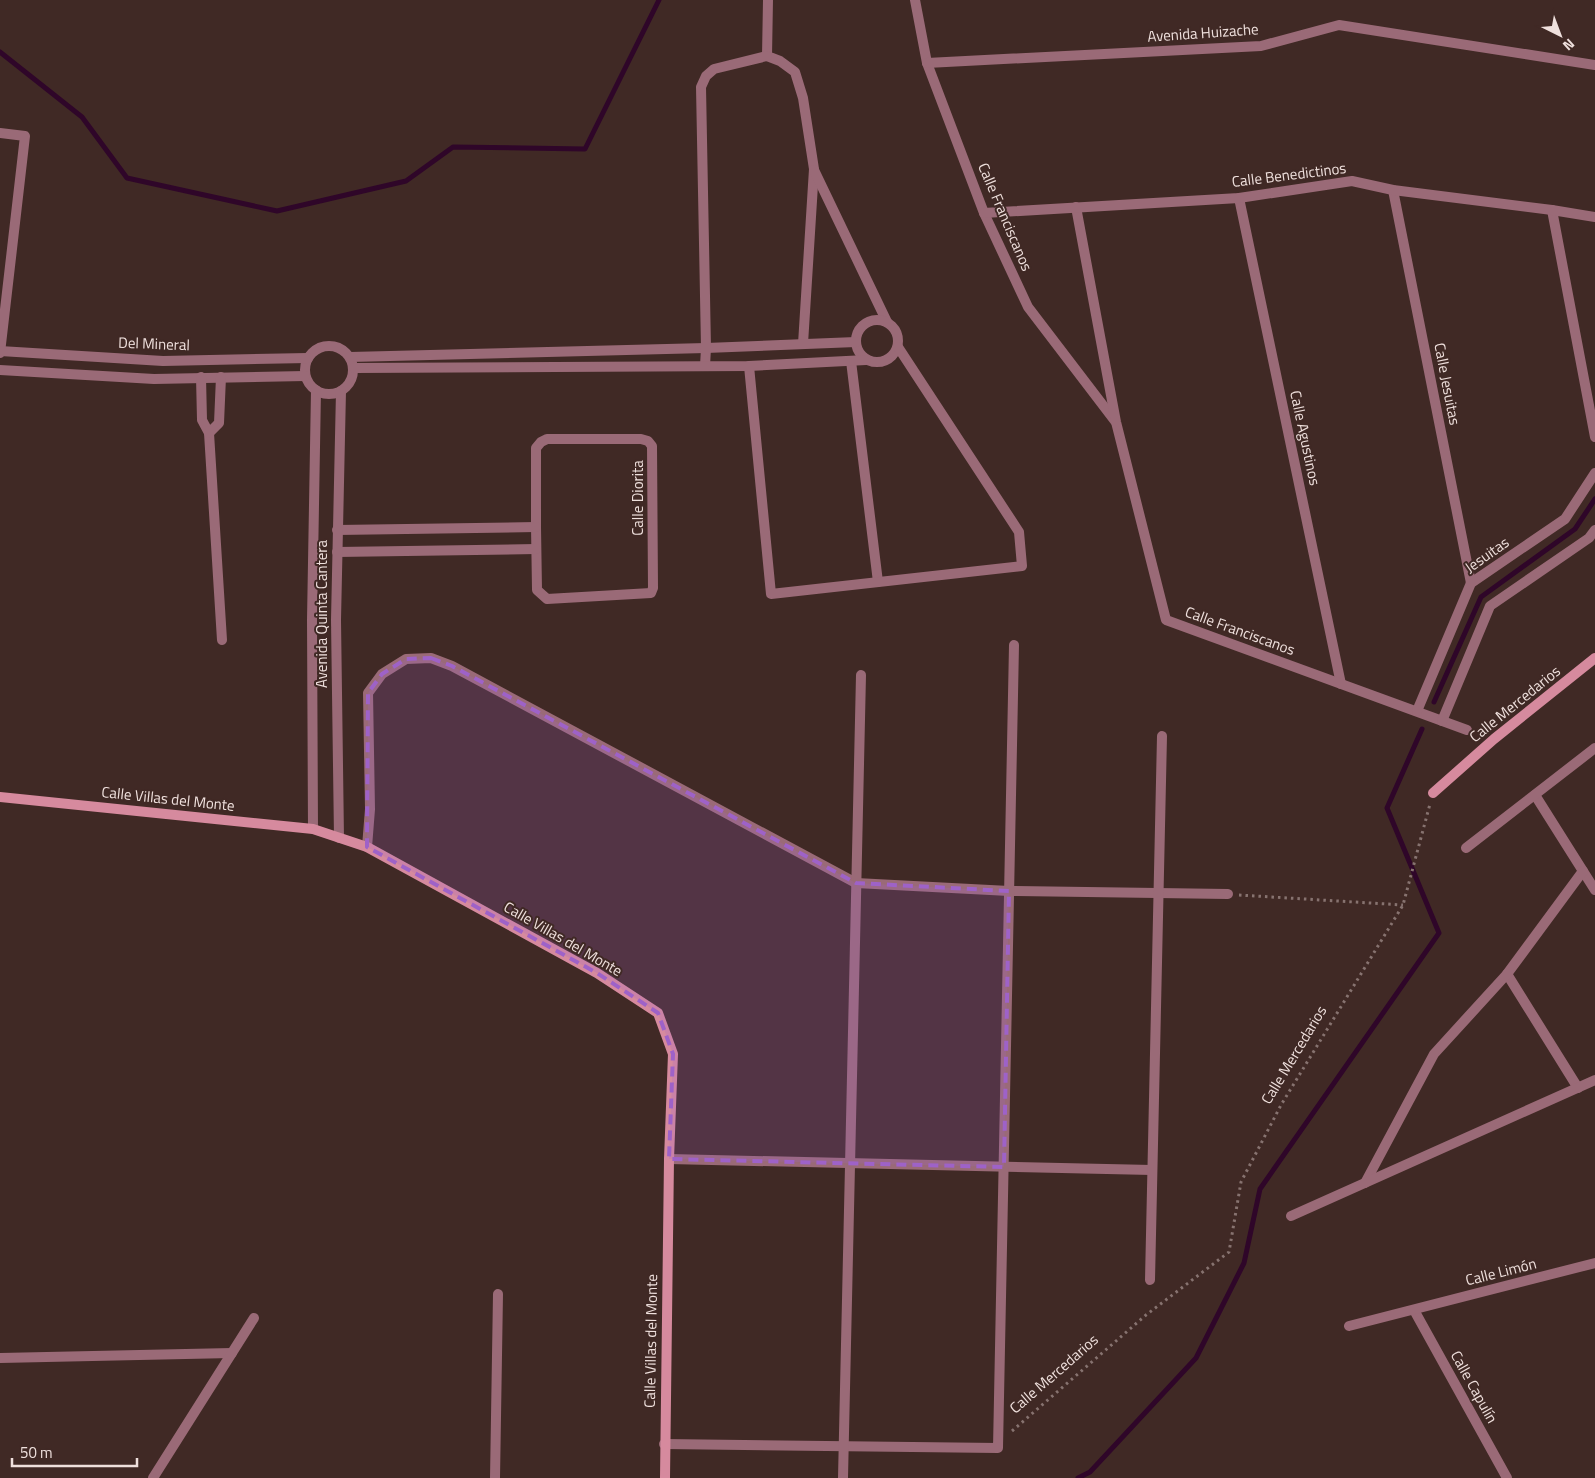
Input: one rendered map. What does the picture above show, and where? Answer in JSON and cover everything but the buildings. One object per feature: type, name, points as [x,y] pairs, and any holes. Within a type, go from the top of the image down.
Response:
[{"type":"street","points":[[767,56],[768,0]]},
{"type":"street","name":"Calle Franciscanos","points":[[915,0],[927,64],[984,213],[1028,307],[1116,422]]},
{"type":"street","name":"Avenida Huizache","points":[[927,64],[1261,46],[1339,25],[1595,65]]},
{"type":"street","points":[[705,366],[701,87],[706,76],[714,69],[767,56],[796,72],[803,98],[814,169],[803,344]]},
{"type":"street","points":[[0,133],[24,136],[0,352]]},
{"type":"street","points":[[814,169],[887,322]]},
{"type":"street","name":"Calle Benedictinos","points":[[984,213],[1239,198],[1352,181],[1394,190],[1595,217]]},
{"type":"street","name":"Calle Jesuitas","points":[[1394,190],[1471,583]]},
{"type":"street","name":"Calle Agustinos","points":[[1239,198],[1341,684]]},
{"type":"street","name":"Calle Franciscanos","points":[[1076,207],[1116,422],[1166,620],[1467,730]]},
{"type":"street","points":[[1552,210],[1595,437]]},
{"type":"street","points":[[749,366],[771,594],[1022,566],[1019,532],[898,347],[897,332],[887,322],[873,320],[866,323],[857,335],[858,349],[866,360]]},
{"type":"street","points":[[350,357],[706,348],[856,342]]},
{"type":"street","points":[[329,345],[341,348],[350,357],[354,368],[351,382],[341,391],[329,394],[316,390],[307,381],[305,376],[308,358],[317,349],[329,345]]},
{"type":"street","points":[[354,368],[749,366],[851,360],[882,362],[889,359],[898,347]]},
{"type":"street","points":[[587,351],[588,367]]},
{"type":"street","name":"Del Mineral","points":[[0,352],[163,361],[308,358]]},
{"type":"street","points":[[851,360],[878,582]]},
{"type":"street","points":[[0,370],[154,379],[305,376]]},
{"type":"street","points":[[201,377],[202,420],[209,433],[222,640]]},
{"type":"street","points":[[209,433],[219,423],[221,377]]},
{"type":"street","name":"Avenida Quinta Cantera","points":[[313,829],[312,620],[316,390]]},
{"type":"street","name":"Avenida Quinta Cantera","points":[[339,838],[336,620],[341,391]]},
{"type":"street","name":"Calle Diorita","points":[[548,439],[641,439],[648,441],[652,446],[653,588],[651,593],[547,599],[537,590],[536,527],[536,448],[541,442],[548,439]]},
{"type":"street","name":"Jesuitas","points":[[1417,711],[1471,583],[1565,519],[1595,473]]},
{"type":"street","points":[[337,530],[536,527]]},
{"type":"street","points":[[1442,721],[1490,606],[1589,538],[1595,530]]},
{"type":"street","points":[[337,552],[536,549]]},
{"type":"street","points":[[664,1444],[998,1448],[1014,645]]},
{"type":"street","points":[[367,847],[370,809],[368,693],[382,674],[406,659],[431,658],[452,666],[856,883],[1009,891],[1228,894]]},
{"type":"street","name":"Calle Mercedarios","points":[[1433,794],[1494,739],[1595,658]]},
{"type":"street","points":[[843,1478],[861,675]]},
{"type":"street","points":[[1150,1280],[1162,736]]},
{"type":"street","points":[[1466,848],[1595,748]]},
{"type":"street","points":[[1535,794],[1595,890]]},
{"type":"street","name":"Calle Villas del Monte","points":[[0,797],[313,829],[367,847],[597,973],[658,1014],[673,1054],[669,1159],[665,1478]]},
{"type":"street","points":[[1365,1183],[1434,1054],[1507,974],[1582,871]]},
{"type":"street","points":[[1507,974],[1578,1088]]},
{"type":"street","points":[[1291,1216],[1595,1080]]},
{"type":"street","points":[[669,1159],[1152,1170]]},
{"type":"street","name":"Calle Limón","points":[[1349,1326],[1595,1263]]},
{"type":"street","points":[[496,1478],[498,1294]]},
{"type":"street","name":"Calle Capulín","points":[[1414,1310],[1507,1478]]},
{"type":"street","points":[[153,1478],[254,1318]]},
{"type":"street","points":[[0,1358],[232,1353]]},
{"type":"path","name":"Calle Mercedarios","points":[[998,1448],[1012,1431],[1146,1315],[1229,1252],[1242,1182],[1281,1105],[1403,905],[1433,794]]},
{"type":"path","points":[[1228,894],[1403,905]]},
{"type":"highlighted area","points":[[431,658],[452,666],[856,883],[1009,891],[1004,1167],[669,1159],[673,1054],[658,1013],[597,973],[367,847],[368,693],[382,674],[406,659]]},
{"type":"waterway","points":[[0,52],[82,117],[127,178],[277,211],[406,181],[453,147],[585,149],[659,0]]},
{"type":"waterway","points":[[1434,702],[1481,597],[1575,529],[1595,499]]},
{"type":"waterway","points":[[1078,1478],[1090,1472],[1196,1358],[1244,1263],[1260,1189],[1439,933],[1387,808],[1422,729]]}]
